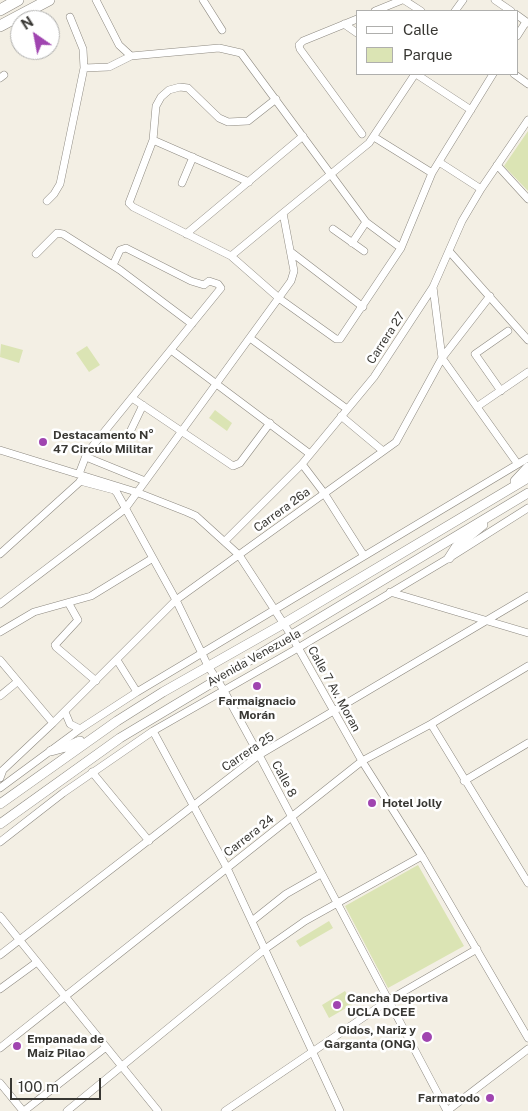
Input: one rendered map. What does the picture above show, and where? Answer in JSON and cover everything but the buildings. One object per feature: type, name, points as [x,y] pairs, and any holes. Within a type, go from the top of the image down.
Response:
[{"type":"main road","points":[[0,10],[18,0]]},
{"type":"main road","points":[[0,26],[49,0]]},
{"type":"street","points":[[96,0],[119,45],[131,56]]},
{"type":"street","points":[[203,0],[222,30]]},
{"type":"street","points":[[378,10],[403,0],[419,10]]},
{"type":"street","points":[[495,0],[510,10]]},
{"type":"street","points":[[47,200],[54,194],[60,184],[84,68],[83,49],[70,17]]},
{"type":"street","points":[[356,19],[303,40],[300,49],[362,134]]},
{"type":"street","points":[[518,35],[527,22]]},
{"type":"street","points":[[344,24],[356,32]]},
{"type":"street","points":[[84,68],[108,67],[131,56],[219,48],[234,50],[246,57],[366,222],[401,248]]},
{"type":"street","points":[[231,256],[330,175],[374,136],[415,75]]},
{"type":"street","points":[[418,75],[471,110]]},
{"type":"street","points":[[276,100],[248,121],[228,122],[219,118],[188,88],[180,87],[169,90],[161,97],[156,106],[153,140],[129,203],[231,256],[280,299],[336,339],[344,336],[401,248],[432,173],[492,75]]},
{"type":"street","points":[[515,75],[528,84]]},
{"type":"street","name":"Carrera 27","points":[[226,541],[302,464],[374,377],[433,287],[462,221],[481,189],[528,120]]},
{"type":"street","points":[[186,234],[303,136]]},
{"type":"street","points":[[374,136],[432,173]]},
{"type":"street","points":[[153,140],[249,182]]},
{"type":"street","points":[[182,182],[193,158]]},
{"type":"street","points":[[439,162],[481,189]]},
{"type":"street","points":[[497,165],[528,198]]},
{"type":"street","points":[[0,604],[125,509],[280,299],[294,271],[283,213]]},
{"type":"street","points":[[352,243],[366,222]]},
{"type":"street","points":[[333,229],[364,251]]},
{"type":"street","points":[[36,254],[57,234],[63,234],[113,265],[192,324]]},
{"type":"street","points":[[0,554],[82,477],[86,458],[221,288],[209,282],[201,285],[126,248],[120,250],[113,265]]},
{"type":"street","points":[[449,251],[528,340]]},
{"type":"street","points":[[291,252],[363,307]]},
{"type":"street","points":[[433,287],[442,358],[517,463]]},
{"type":"street","name":"Carrera 26a","points":[[0,778],[3,770],[65,712],[176,600],[396,442],[442,358],[490,296]]},
{"type":"street","points":[[501,391],[475,354],[508,331]]},
{"type":"street","points":[[250,338],[347,410]]},
{"type":"street","points":[[171,350],[310,454]]},
{"type":"street","points":[[478,406],[528,372]]},
{"type":"street","points":[[132,398],[233,466],[236,466],[270,423]]},
{"type":"street","points":[[130,432],[143,405]]},
{"type":"street","points":[[341,416],[383,451]]},
{"type":"street","name":"Calle 7 Av. Moran","points":[[0,450],[82,477],[136,492],[196,516],[226,541],[239,555],[291,635],[362,762],[422,856],[528,1038]]},
{"type":"street","points":[[86,458],[144,481]]},
{"type":"street","points":[[0,788],[50,750],[137,692],[528,458]]},
{"type":"street","points":[[302,464],[324,493],[364,556]]},
{"type":"street","points":[[501,494],[528,466]]},
{"type":"street","name":"Calle 8","points":[[82,477],[114,490],[125,509],[176,600],[208,666],[223,689],[259,755],[447,1111]]},
{"type":"street","name":"Avenida Venezuela","points":[[0,804],[100,732],[163,692],[283,624],[528,478]]},
{"type":"street","name":"Avenida Venezuela","points":[[0,824],[120,738],[528,492]]},
{"type":"street","name":"Avenida Venezuela","points":[[0,842],[92,772],[153,730],[298,648],[450,558],[528,508]]},
{"type":"street","points":[[450,558],[456,547],[499,510]]},
{"type":"street","points":[[0,632],[34,612],[69,604],[91,596],[153,558]]},
{"type":"street","points":[[390,592],[528,633]]},
{"type":"street","name":"Carrera 25","points":[[0,955],[259,755],[528,596]]},
{"type":"street","points":[[69,604],[78,620],[55,645],[56,648],[96,681]]},
{"type":"street","points":[[0,660],[17,682],[55,721]]},
{"type":"street","points":[[116,660],[137,692]]},
{"type":"street","name":"Carrera 24","points":[[0,1048],[362,762],[431,724],[528,666]]},
{"type":"street","points":[[0,696],[17,682]]},
{"type":"street","points":[[65,712],[70,724],[80,729]]},
{"type":"street","points":[[431,724],[464,781],[528,883]]},
{"type":"street","points":[[153,730],[227,868],[340,1111]]},
{"type":"street","points":[[50,750],[66,748],[100,732]]},
{"type":"street","points":[[464,781],[528,742]]},
{"type":"street","points":[[92,772],[149,841]]},
{"type":"street","points":[[67,1111],[264,949],[305,920],[422,856]]},
{"type":"street","points":[[252,921],[286,894],[322,874]]},
{"type":"street","points":[[0,916],[158,1111]]},
{"type":"street","points":[[225,1111],[389,1000],[477,949]]},
{"type":"street","points":[[0,989],[37,962]]},
{"type":"street","points":[[0,1082],[24,1111],[106,1047]]},
{"type":"street","points":[[447,1111],[528,1049]]},
{"type":"green space","points":[[528,131],[528,191],[504,166]]},
{"type":"green space","points":[[1,344],[23,350],[19,363],[0,357]]},
{"type":"green space","points":[[87,346],[100,365],[89,372],[76,353]]},
{"type":"green space","points":[[215,410],[232,423],[227,431],[209,418]]},
{"type":"green space","points":[[418,865],[464,946],[388,988],[345,906]]},
{"type":"green space","points":[[329,921],[333,928],[300,947],[296,941]]},
{"type":"green space","name":"Cancha Deportiva UCLA DCEE","points":[[345,991],[353,1004],[329,1018],[322,1005]]},
{"type":"place","name":"Destacamento N° 47 Circulo Militar","points":[[43,442]]},
{"type":"place","name":"Farmaignacio Morán","points":[[257,686]]},
{"type":"place","name":"Hotel Jolly","points":[[372,803]]},
{"type":"place","name":"Cancha Deportiva UCLA DCEE","points":[[337,1005]]},
{"type":"place","name":"Oidos, Nariz y Garganta (ONG)","points":[[427,1037]]},
{"type":"place","name":"Empanada de Maiz Pilao","points":[[17,1046]]},
{"type":"place","name":"Farmatodo","points":[[490,1098]]}]
